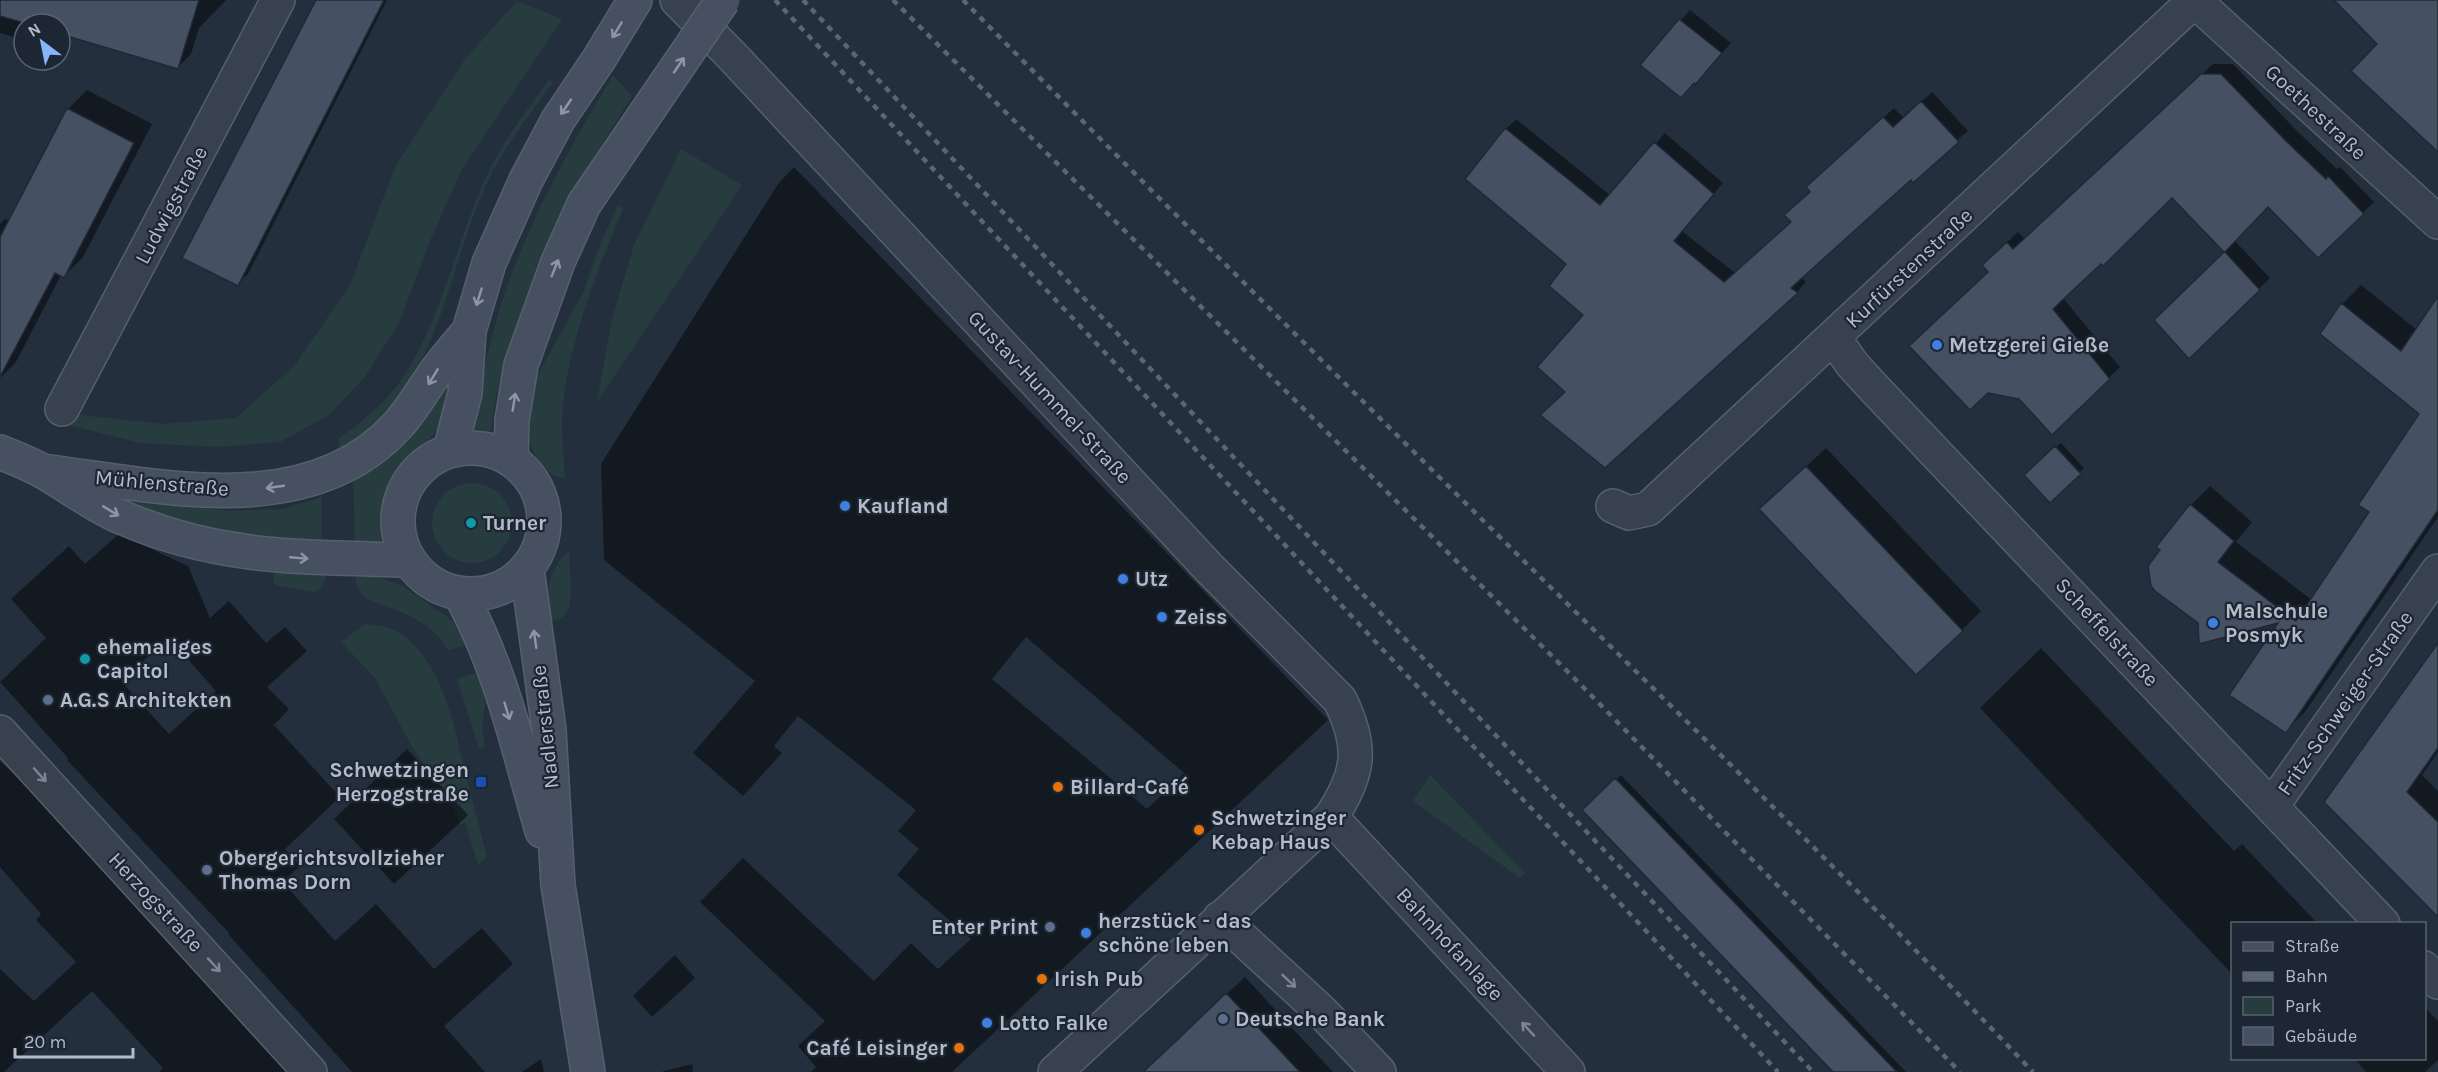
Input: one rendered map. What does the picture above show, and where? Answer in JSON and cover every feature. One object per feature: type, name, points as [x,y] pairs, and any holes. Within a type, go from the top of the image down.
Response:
[{"type":"main road","points":[[450,451],[465,393],[469,331],[489,263],[526,180],[558,120],[635,0]]},
{"type":"main road","points":[[512,460],[512,420],[521,365],[558,262],[584,204],[723,0]]},
{"type":"main road","name":"Mühlenstraße","points":[[42,471],[196,490],[255,490],[291,485],[332,473],[366,453],[397,427],[469,331]]},
{"type":"main road","points":[[466,448],[482,449],[512,460],[529,476],[540,496],[545,516],[543,537],[537,554],[527,570],[508,585],[485,594],[460,594],[440,588],[422,576],[408,560],[399,539],[398,517],[402,495],[413,476],[429,461],[450,451],[466,448]]},
{"type":"main road","name":"Mühlenstraße","points":[[0,452],[42,471],[119,517],[187,540],[250,554],[308,559],[408,560]]},
{"type":"main road","name":"Nadlerstraße","points":[[527,570],[549,730],[558,885],[588,1072]]},
{"type":"main road","name":"Nadlerstraße","points":[[460,594],[490,655],[558,885]]},
{"type":"street","name":"Ludwigstraße","points":[[62,408],[278,0]]},
{"type":"street","name":"Gustav-Hummel-Straße","points":[[677,0],[751,76],[1210,568],[1340,700],[1352,725],[1356,747],[1354,772],[1346,795],[1331,817],[1055,1072]]},
{"type":"street","name":"Goethestraße","points":[[2195,0],[2438,222]]},
{"type":"street","name":"Kurfürstenstraße","points":[[1613,506],[1629,513],[1648,509],[2195,0]]},
{"type":"street","name":"Scheffelstraße","points":[[1834,338],[1852,364],[1866,379],[2380,922]]},
{"type":"street","name":"Fritz-Schweiger-Straße","points":[[2272,806],[2438,571]]},
{"type":"street","name":"Herzogstraße","points":[[0,732],[310,1072]]},
{"type":"street","name":"Bahnhofanlage","points":[[1331,817],[1568,1072]]},
{"type":"street","points":[[1220,918],[1322,1012],[1379,1072]]},
{"type":"street","points":[[2426,970],[2438,982]]},
{"type":"green space","points":[[517,1],[562,19],[462,169],[430,241],[399,323],[364,378],[329,415],[280,442],[217,447],[141,443],[65,424],[71,414],[162,424],[236,418],[295,365],[350,285],[395,167],[465,59]]},
{"type":"green space","points":[[613,75],[632,96],[591,162],[566,209],[516,331],[497,392],[491,431],[475,429],[472,423],[491,342],[516,263],[561,167]]},
{"type":"green space","points":[[549,80],[553,82],[511,140],[490,177],[476,208],[432,338],[417,369],[399,398],[377,424],[340,449],[338,439],[385,400],[413,361],[437,309],[466,227],[493,162]]},
{"type":"green space","points":[[681,149],[742,185],[597,402],[612,319],[634,245]]},
{"type":"green space","points":[[618,205],[623,209],[583,314],[568,371],[562,424],[565,479],[552,475],[542,466],[531,448],[527,407],[531,387],[584,291],[599,247]]},
{"type":"green space","points":[[450,376],[455,377],[440,426],[430,439],[401,464],[389,484],[381,517],[381,541],[376,545],[355,545],[353,479],[384,458],[409,435],[431,408]]},
{"type":"green space","points":[[472,483],[487,486],[500,495],[509,508],[512,523],[509,538],[500,551],[487,560],[472,563],[457,560],[444,551],[435,538],[432,523],[435,508],[444,495],[457,486]]},
{"type":"green space","points":[[322,497],[321,546],[258,541],[161,517],[117,500],[233,511],[283,509]]},
{"type":"green space","points":[[569,550],[571,593],[568,609],[565,615],[548,623],[547,602],[552,574]]},
{"type":"green space","points":[[278,570],[327,573],[323,586],[315,592],[279,586],[274,583],[273,576]]},
{"type":"green space","points":[[355,577],[378,577],[401,585],[453,621],[467,645],[448,650],[428,627],[366,598],[359,590]]},
{"type":"green space","points":[[365,624],[388,628],[408,639],[421,653],[439,684],[452,718],[487,857],[478,865],[465,822],[461,825],[453,807],[411,745],[375,678],[341,642]]},
{"type":"green space","points":[[478,672],[485,703],[482,730],[485,747],[479,749],[457,679]]},
{"type":"green space","points":[[1430,775],[1525,873],[1520,878],[1413,801]]},
{"type":"building","points":[[0,0],[199,0],[178,69],[72,38],[72,12],[12,12],[12,19],[0,16]]},
{"type":"building","points":[[316,0],[384,0],[238,286],[182,258]]},
{"type":"building","points":[[2334,0],[2438,0],[2438,152],[2351,71],[2377,44]]},
{"type":"building","points":[[1679,19],[1722,53],[1681,98],[1640,65]]},
{"type":"building","points":[[2201,74],[2221,74],[2286,141],[2326,179],[2328,176],[2364,214],[2318,258],[2268,207],[2225,252],[2260,290],[2189,359],[2154,320],[2224,252],[2172,198],[2103,266],[2101,264],[2053,309],[2110,379],[2052,435],[2019,399],[1988,393],[1970,410],[1909,346],[1988,272],[1982,265],[2007,242],[2013,249]]},
{"type":"building","points":[[1921,101],[1959,142],[1913,183],[1911,180],[1791,288],[1798,293],[1605,468],[1540,415],[1565,392],[1537,367],[1583,315],[1549,286],[1566,264],[1465,179],[1505,128],[1600,205],[1654,142],[1714,194],[1674,241],[1724,282],[1791,222],[1784,215],[1810,192],[1806,187],[1883,117],[1893,127]]},
{"type":"building","points":[[67,108],[134,143],[64,278],[55,273],[0,377],[0,237]]},
{"type":"building","points":[[2438,296],[2438,510],[2286,733],[2229,695],[2278,623],[2199,644],[2198,623],[2155,591],[2151,586],[2148,566],[2160,550],[2156,547],[2190,504],[2234,541],[2218,562],[2296,621],[2369,512],[2358,505],[2419,414],[2320,334],[2341,303],[2401,351]]},
{"type":"building","points":[[2055,446],[2081,474],[2050,503],[2024,475]]},
{"type":"building","points":[[1806,466],[1963,631],[1916,675],[1759,509]]},
{"type":"building","points":[[2438,643],[2438,748],[2407,792],[2438,822],[2438,917],[2324,802]]},
{"type":"building","points":[[1615,778],[1897,1072],[1833,1072],[1582,810]]},
{"type":"building","points":[[1226,993],[1300,1072],[1143,1072],[1174,1043]]},
{"type":"railway","points":[[775,0],[1778,1072]]},
{"type":"railway","points":[[803,0],[1813,1072]]},
{"type":"railway","points":[[893,0],[1585,689],[1960,1072]]},
{"type":"railway","points":[[963,0],[1312,351],[1844,878],[2033,1072]]},
{"type":"place","name":"Metzgerei Gieße","points":[[1937,345]]},
{"type":"place","name":"Kaufland","points":[[845,506]]},
{"type":"place","name":"Turner","points":[[471,523]]},
{"type":"place","name":"Utz","points":[[1123,579]]},
{"type":"place","name":"Zeiss","points":[[1162,617]]},
{"type":"place","name":"Malschule Posmyk","points":[[2213,623]]},
{"type":"place","name":"ehemaliges Capitol","points":[[85,659]]},
{"type":"place","name":"A.G.S Architekten","points":[[48,700]]},
{"type":"place","name":"Schwetzingen Herzogstraße","points":[[481,782]]},
{"type":"place","name":"Billard-Café","points":[[1058,787]]},
{"type":"place","name":"Schwetzinger Kebap Haus","points":[[1199,830]]},
{"type":"place","name":"Obergerichtsvollzieher Thomas Dorn","points":[[207,870]]},
{"type":"place","name":"Enter Print","points":[[1050,927]]},
{"type":"place","name":"herzstück - das schöne leben","points":[[1086,933]]},
{"type":"place","name":"Irish Pub","points":[[1042,979]]},
{"type":"place","name":"Deutsche Bank","points":[[1223,1019]]},
{"type":"place","name":"Lotto Falke","points":[[987,1023]]},
{"type":"place","name":"Café Leisinger","points":[[959,1048]]}]
